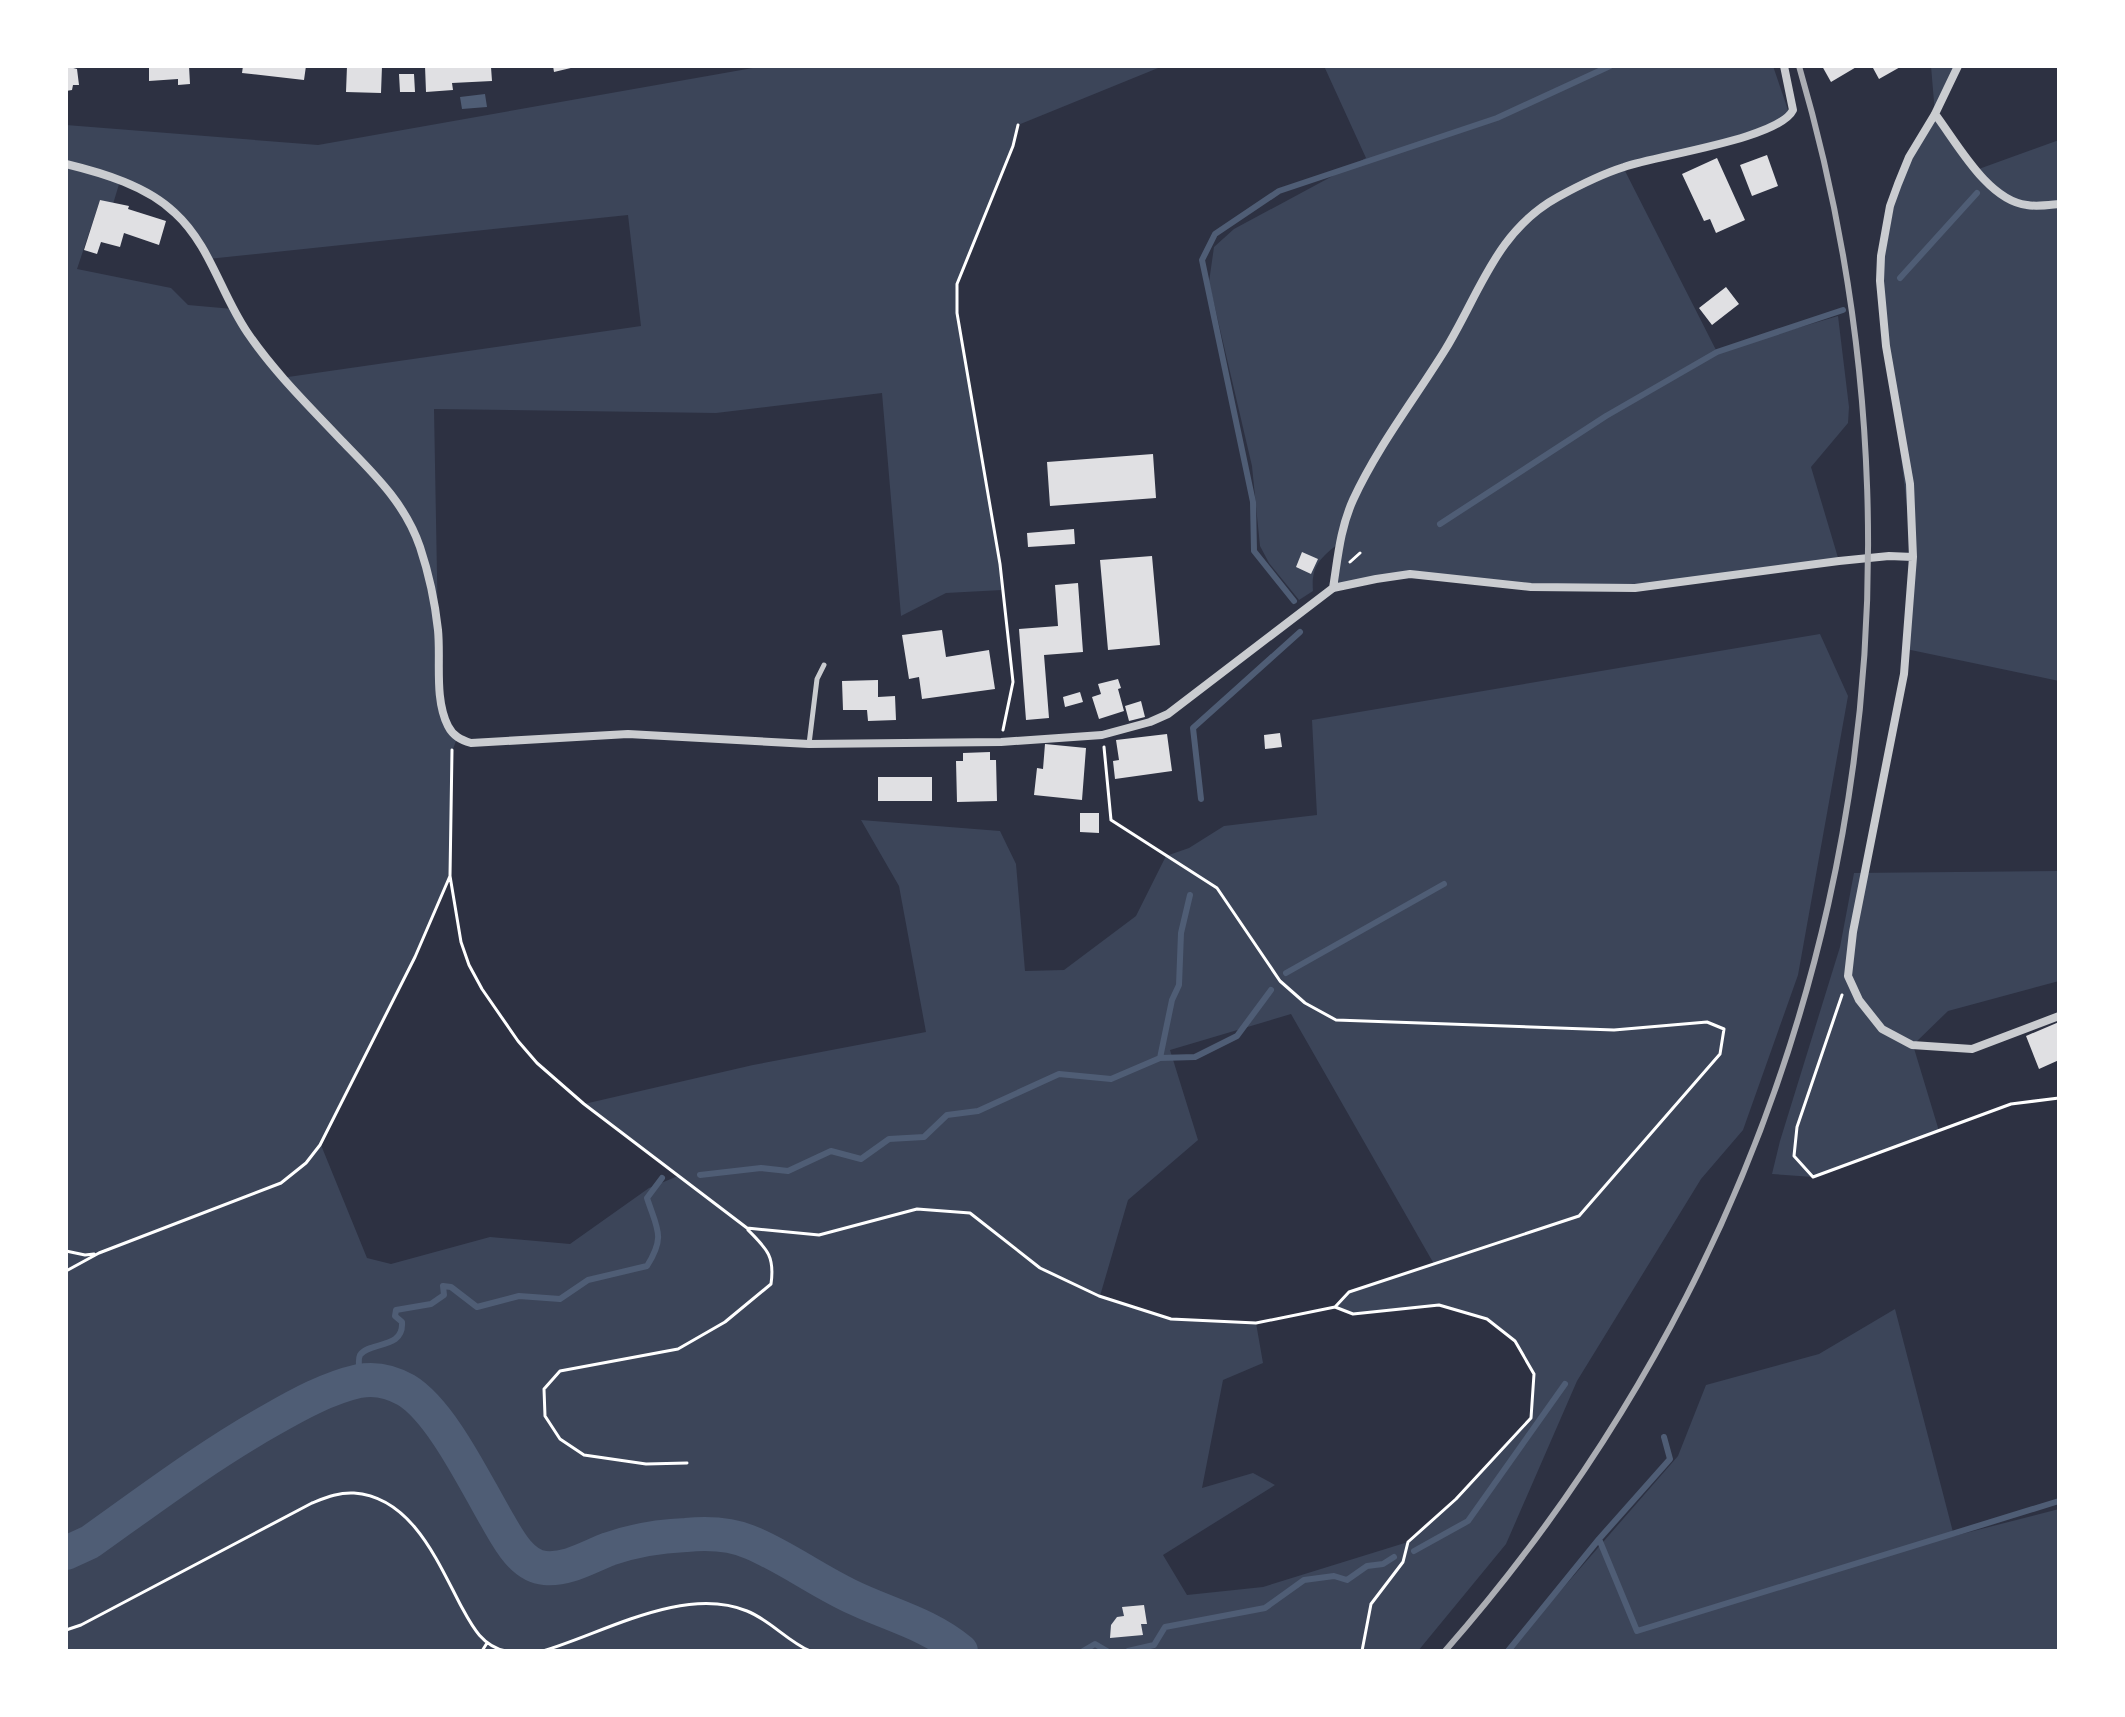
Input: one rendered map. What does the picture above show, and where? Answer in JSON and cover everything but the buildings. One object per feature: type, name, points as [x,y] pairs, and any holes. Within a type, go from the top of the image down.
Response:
[{"type":"street","points":[[1333,588],[1338,544],[1353,501],[1380,449],[1446,349],[1502,246],[1523,221],[1557,198],[1623,167],[1739,139],[1779,124],[1793,110],[1784,66]]},
{"type":"street","points":[[1958,66],[1935,114],[1909,157],[1890,206],[1880,281],[1886,346],[1910,484],[1913,557],[1904,674],[1853,932],[1848,976],[1859,1000],[1882,1029],[1912,1045],[1972,1049],[2059,1016]]},
{"type":"street","points":[[1935,114],[1976,170],[2000,195],[2026,206],[2059,204]]},
{"type":"street","points":[[66,164],[119,181],[146,193],[175,212],[197,238],[246,331],[281,378],[392,493],[408,518],[420,546],[431,585],[438,630],[443,711],[448,726],[457,738],[471,743],[590,735],[670,734],[809,744],[1001,742],[1102,735],[1168,714],[1333,588],[1410,574],[1531,587],[1635,588],[1839,561],[1913,557]]},
{"type":"lane","points":[[809,744],[817,679],[824,665]]},
{"type":"path","points":[[1001,742],[1013,682],[1000,564],[957,313],[957,284],[1013,146],[1018,125]]},
{"type":"path","points":[[1102,735],[1111,820],[1217,888],[1280,981],[1305,1003],[1336,1020],[1614,1030],[1707,1022],[1724,1029],[1720,1054],[1579,1216],[1349,1292],[1335,1307]]},
{"type":"path","points":[[457,738],[451,755],[450,876],[461,942],[482,989],[537,1063],[584,1104],[747,1228],[766,1248],[774,1264],[771,1284],[725,1322],[678,1349],[560,1371],[544,1389],[545,1416],[560,1439],[584,1455],[646,1464],[687,1463]]},
{"type":"path","points":[[66,1271],[99,1253],[281,1183],[306,1163],[320,1145],[395,998],[433,921],[450,876]]},
{"type":"path","points":[[1848,976],[1797,1127],[1794,1156],[1813,1177],[2011,1104],[2059,1098]]},
{"type":"path","points":[[747,1228],[819,1235],[917,1209],[970,1213],[1040,1268],[1099,1296],[1171,1319],[1256,1323],[1335,1307],[1353,1314],[1439,1305],[1487,1319],[1515,1341],[1534,1374],[1531,1418],[1456,1499],[1408,1542],[1403,1562],[1371,1604],[1362,1651]]},
{"type":"path","points":[[66,1251],[85,1255],[99,1253]]},
{"type":"path","points":[[66,1630],[81,1625],[312,1503],[332,1495],[353,1492],[378,1498],[400,1512],[422,1535],[475,1630],[487,1643],[506,1651]]},
{"type":"path","points":[[543,1651],[646,1614],[697,1604],[717,1604],[749,1611],[810,1651]]},
{"type":"path","points":[[482,1651],[487,1643]]},
{"type":"shaded area","points":[[764,66],[1163,66],[1018,125],[1013,146],[957,284],[957,313],[1002,590],[946,593],[901,616],[882,393],[716,413],[434,409],[438,630],[443,711],[457,738],[451,755],[450,876],[415,957],[321,1145],[367,1258],[391,1264],[490,1237],[570,1244],[649,1188],[678,1176],[584,1104],[753,1065],[926,1032],[899,886],[861,820],[1000,831],[1016,864],[1025,971],[1064,970],[1136,916],[1166,856],[1189,848],[1224,826],[1317,815],[1312,720],[1820,634],[1848,696],[1798,975],[1743,1130],[1701,1179],[1577,1381],[1506,1544],[1418,1651],[66,1651],[66,125],[318,145]],"holes":[[[120,181],[175,212],[208,259],[628,215],[641,326],[281,378],[233,309],[188,305],[171,288],[77,269],[100,200],[113,204]],[[1291,1014],[1434,1264],[1349,1292],[1335,1307],[1353,1314],[1439,1305],[1487,1319],[1515,1341],[1534,1374],[1531,1418],[1456,1499],[1408,1542],[1263,1587],[1187,1595],[1163,1555],[1275,1485],[1253,1473],[1202,1488],[1223,1380],[1263,1363],[1256,1323],[1171,1319],[1100,1296],[1128,1200],[1198,1140],[1170,1050]]]},
{"type":"shaded area","points":[[1324,66],[1773,66],[1790,116],[1779,124],[1623,167],[1717,352],[1838,316],[1849,407],[1848,423],[1811,467],[1839,561],[1635,588],[1531,587],[1410,574],[1333,588],[1338,544],[1318,564],[1313,576],[1313,591],[1299,600],[1269,563],[1260,546],[1252,466],[1209,282],[1214,247],[1234,229],[1366,158]]},
{"type":"shaded area","points":[[1931,66],[1958,66],[1936,114],[1976,170],[2059,140],[2059,681],[1906,649],[1913,557],[1880,281],[1898,184],[1935,114]]},
{"type":"shaded area","points":[[485,94],[487,107],[462,109],[460,97]]},
{"type":"shaded area","points":[[2059,871],[2059,981],[1948,1011],[1913,1045],[1939,1131],[1813,1177],[1772,1174],[1840,947],[1854,873]]},
{"type":"shaded area","points":[[1895,1309],[1954,1536],[2059,1509],[2059,1651],[1508,1651],[1678,1456],[1706,1385],[1819,1354]]},
{"type":"waterway","points":[[1294,601],[1254,551],[1253,502],[1202,260],[1215,234],[1279,191],[1497,118],[1610,66]]},
{"type":"waterway","points":[[1900,278],[1977,193]]},
{"type":"waterway","points":[[1440,524],[1606,416],[1717,352],[1843,310]]},
{"type":"waterway","points":[[1201,799],[1193,728],[1300,632]]},
{"type":"waterway","points":[[1286,973],[1444,884]]},
{"type":"waterway","points":[[700,1175],[761,1168],[788,1171],[831,1151],[861,1159],[889,1139],[924,1137],[947,1115],[978,1111],[1059,1074],[1111,1079],[1160,1058],[1172,1000],[1179,985],[1181,933],[1190,895]]},
{"type":"waterway","points":[[1160,1058],[1195,1057],[1237,1036],[1271,990]]},
{"type":"waterway","points":[[361,1380],[360,1355],[398,1337],[402,1322],[395,1316],[396,1310],[431,1304],[444,1295],[443,1286],[451,1287],[477,1307],[519,1296],[560,1299],[588,1280],[647,1266],[658,1239],[647,1198],[662,1178]]},
{"type":"waterway","points":[[66,1553],[90,1542],[201,1463],[282,1414],[336,1388],[359,1381],[377,1380],[406,1390],[432,1414],[456,1448],[510,1542],[536,1566],[562,1567],[637,1541],[702,1534],[728,1536],[764,1549],[848,1595],[935,1633],[961,1651]]},
{"type":"waterway","points":[[1414,1551],[1468,1521],[1565,1384]]},
{"type":"waterway","points":[[1508,1651],[1599,1539],[1670,1459],[1664,1437]]},
{"type":"waterway","points":[[1599,1539],[1637,1631],[2059,1501]]},
{"type":"waterway","points":[[1128,1651],[1154,1645],[1165,1627],[1265,1608],[1304,1580],[1334,1576],[1347,1580],[1367,1566],[1383,1564],[1394,1557]]},
{"type":"waterway","points":[[1083,1651],[1095,1644],[1107,1651]]},
{"type":"railway","points":[[1445,1651],[1578,1480],[1686,1297],[1770,1104],[1828,904],[1861,698],[1867,489],[1847,277],[1799,66]]}]
